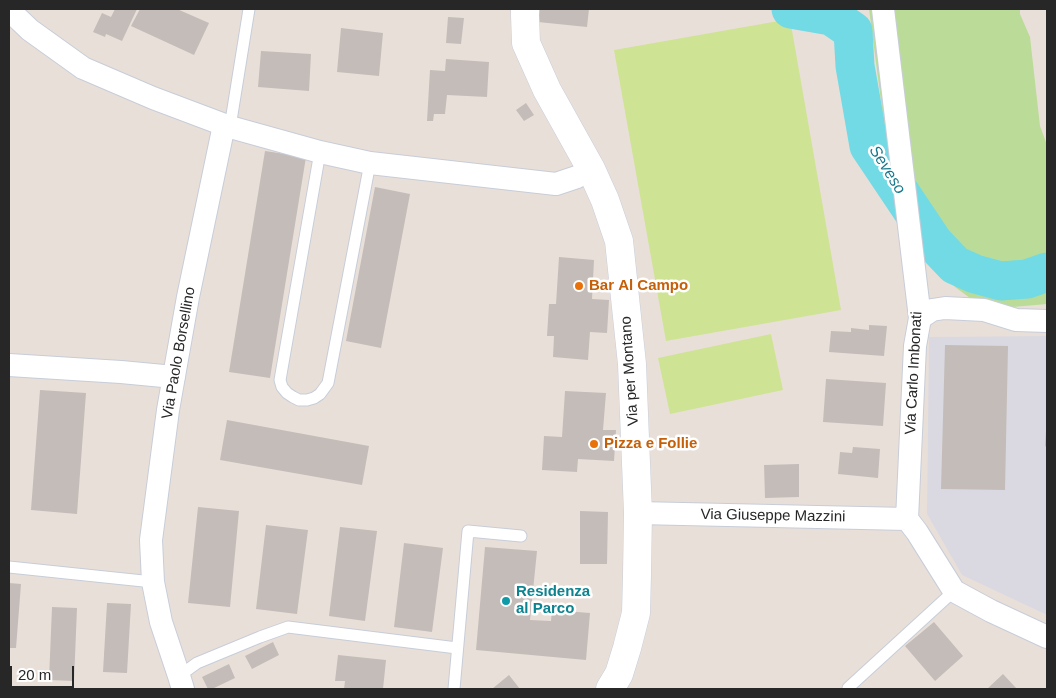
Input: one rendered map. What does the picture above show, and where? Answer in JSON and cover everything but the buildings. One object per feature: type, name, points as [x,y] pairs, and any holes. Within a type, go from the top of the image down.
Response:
[{"type":"street","name":"Via per Montano","points":[[525,9],[526,43],[547,90],[605,200],[619,241],[632,364],[638,513],[636,613],[619,674],[610,689]]},
{"type":"street","name":"Via Carlo Imbonati","points":[[883,9],[920,318],[915,346],[907,519]]},
{"type":"street","points":[[9,10],[30,30],[83,68],[153,98],[227,126],[320,152],[370,163],[556,184],[578,177],[590,169]]},
{"type":"street","name":"Via Paolo Borsellino","points":[[181,682],[161,622],[153,582],[151,540],[159,472],[188,297],[227,126]]},
{"type":"street","points":[[920,318],[932,310],[945,308],[984,310],[1016,320],[1047,321]]},
{"type":"street","points":[[9,365],[174,377]]},
{"type":"street","name":"Via Giuseppe Mazzini","points":[[638,513],[907,519]]},
{"type":"street","points":[[907,519],[954,591],[991,611],[1047,637]]},
{"type":"lane","points":[[227,126],[249,9]]},
{"type":"lane","points":[[320,152],[280,380],[282,387],[287,393],[300,400],[314,398],[320,394],[328,383],[370,163]]},
{"type":"lane","points":[[454,689],[468,531],[521,536]]},
{"type":"lane","points":[[9,568],[153,582]]},
{"type":"lane","points":[[848,688],[954,591]]},
{"type":"lane","points":[[181,682],[197,663],[288,627],[457,648]]},
{"type":"shaded area","points":[[1047,336],[1047,615],[962,575],[927,514],[929,337]]},
{"type":"green space","points":[[869,9],[1020,9],[1020,14],[1030,37],[1040,126],[1047,145],[1047,304],[1001,308],[970,298],[955,287],[935,259],[898,231]]},
{"type":"green space","points":[[790,19],[841,310],[666,341],[614,50]]},
{"type":"green space","points":[[771,334],[783,390],[670,414],[658,358]]},
{"type":"waterway","name":"Seveso","points":[[791,9],[831,16],[853,31],[855,66],[869,146],[934,243],[955,265],[975,274],[1001,281],[1027,279],[1047,272]]},
{"type":"place","name":"Bar Al Campo","points":[[579,286]]},
{"type":"place","name":"Pizza e Follie","points":[[594,444]]},
{"type":"place","name":"Residenza al Parco","points":[[506,601]]}]
